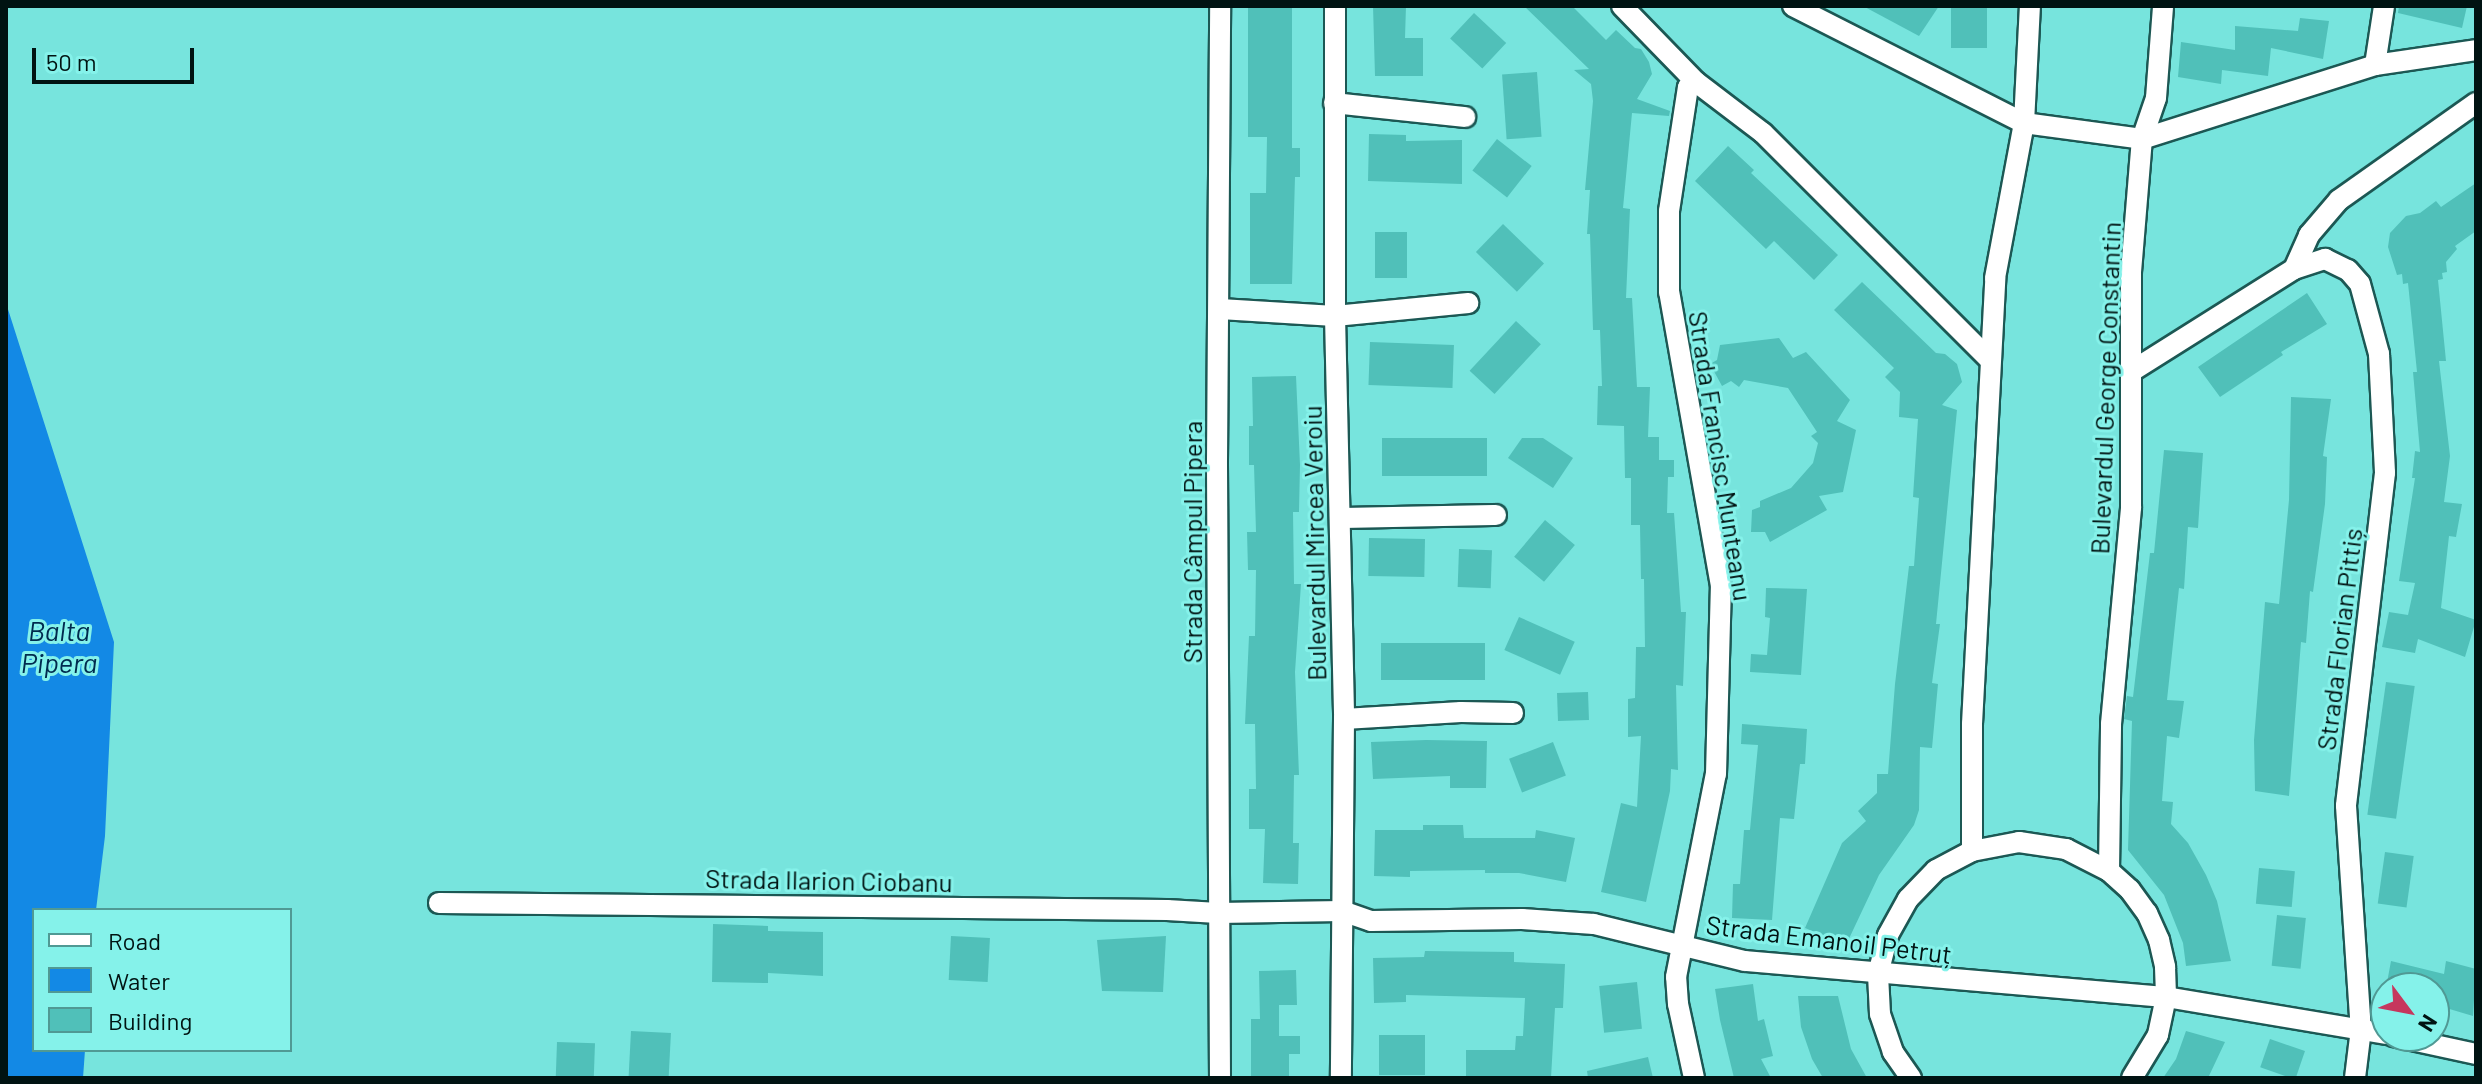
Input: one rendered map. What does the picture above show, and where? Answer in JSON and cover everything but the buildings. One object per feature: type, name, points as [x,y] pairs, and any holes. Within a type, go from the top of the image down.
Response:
[{"type":"street","name":"Strada Câmpul Pipera","points":[[1220,6],[1217,460],[1220,1078]]},
{"type":"street","name":"Bulevardul Mircea Veroiu","points":[[1335,6],[1335,316],[1344,719],[1341,1078]]},
{"type":"street","points":[[1622,6],[1696,82],[1763,133],[1989,359]]},
{"type":"street","points":[[1793,6],[2024,123],[2142,139],[2375,65],[2476,50]]},
{"type":"street","points":[[1972,851],[1972,724],[1987,479],[1989,359],[1995,278],[2024,123],[2030,6]]},
{"type":"street","name":"Bulevardul George Constantin","points":[[2109,871],[2111,724],[2131,507],[2131,272],[2142,139],[2156,98],[2163,6]]},
{"type":"street","points":[[2375,65],[2384,6]]},
{"type":"street","name":"Strada Francisc Munteanu","points":[[1694,1078],[1678,1004],[1676,977],[1716,774],[1721,586],[1669,292],[1669,211],[1688,87],[1696,82]]},
{"type":"street","points":[[1334,103],[1465,117]]},
{"type":"street","points":[[2132,371],[2294,269],[2309,235],[2339,200],[2476,103]]},
{"type":"street","name":"Strada Florian Pittiș","points":[[2294,269],[2325,259],[2348,270],[2360,284],[2379,354],[2385,473],[2346,806],[2361,1029],[2355,1078]]},
{"type":"street","points":[[1220,309],[1335,316],[1468,303]]},
{"type":"street","points":[[1340,518],[1496,515]]},
{"type":"street","points":[[1344,719],[1461,712],[1513,713]]},
{"type":"street","points":[[1911,1078],[1893,1052],[1880,1014],[1878,974],[1888,935],[1908,899],[1936,870],[1972,851],[2019,842],[2066,849],[2109,871],[2138,902],[2159,940],[2165,967],[2166,997],[2158,1035],[2132,1078]]},
{"type":"street","name":"Strada Ilarion Ciobanu","points":[[439,903],[1218,913]]},
{"type":"street","name":"Strada Emanoil Petruț","points":[[1218,913],[1342,911],[1371,921],[1522,919],[1594,924],[1745,961],[2166,997],[2370,1031]]},
{"type":"street","points":[[2450,1048],[2476,1054]]},
{"type":"water","name":"Balta Pipera","points":[[6,303],[114,642],[105,836],[96,908],[32,908],[32,1052],[85,1052],[83,1078],[6,1078]]}]
